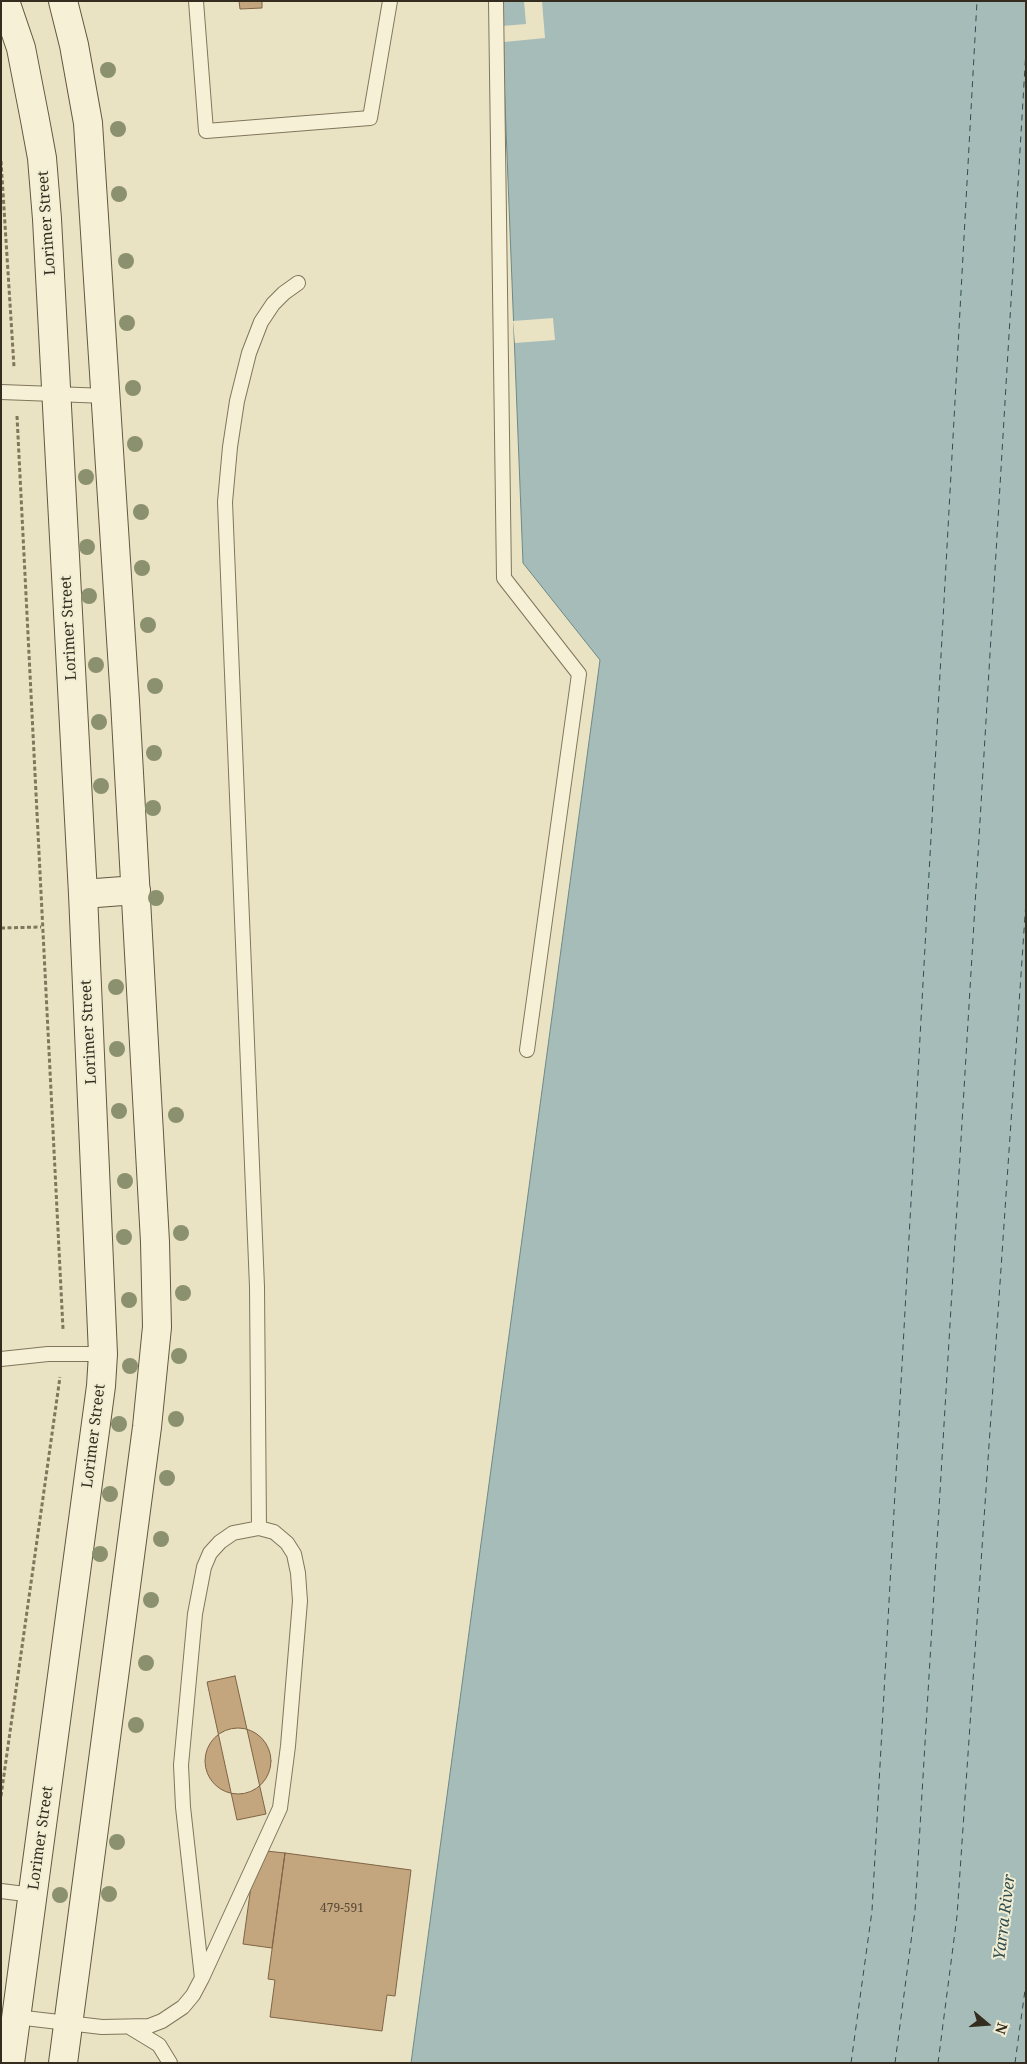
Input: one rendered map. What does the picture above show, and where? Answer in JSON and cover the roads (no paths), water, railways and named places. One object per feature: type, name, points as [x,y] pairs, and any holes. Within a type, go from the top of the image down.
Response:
[{"type":"main road","name":"Lorimer Street","points":[[5,1],[21,48],[42,158],[47,219],[83,894],[103,1354],[101,1386],[10,2063]]},
{"type":"main road","points":[[63,1],[74,45],[88,123],[107,396],[136,890],[155,1242],[157,1327],[147,1427],[63,2063]]},
{"type":"main road","points":[[83,894],[136,890]]},
{"type":"lane","points":[[196,1],[206,131],[370,118],[390,1]]},
{"type":"lane","points":[[496,1],[504,578],[580,674],[528,1050]]},
{"type":"lane","points":[[259,1528],[257,1287],[225,502],[236,401],[248,353],[260,322],[273,304],[284,293],[298,284]]},
{"type":"lane","points":[[1,392],[107,396]]},
{"type":"lane","points":[[1,1359],[63,1354],[103,1354]]},
{"type":"lane","points":[[16,2017],[102,2027],[130,2028],[149,2026],[174,2014],[193,1995],[202,1978],[280,1808],[288,1746],[300,1602],[298,1573],[294,1554],[287,1543],[274,1532],[259,1528],[233,1533],[220,1542],[210,1554],[204,1567],[195,1614],[181,1765],[183,1807],[202,1978]]},
{"type":"lane","points":[[1,1891],[33,1895]]},
{"type":"lane","points":[[130,2028],[159,2045],[170,2063]]},
{"type":"water","name":"Yarra River","points":[[501,1],[1026,1],[1026,2063],[411,2063],[600,660],[523,563]]}]
